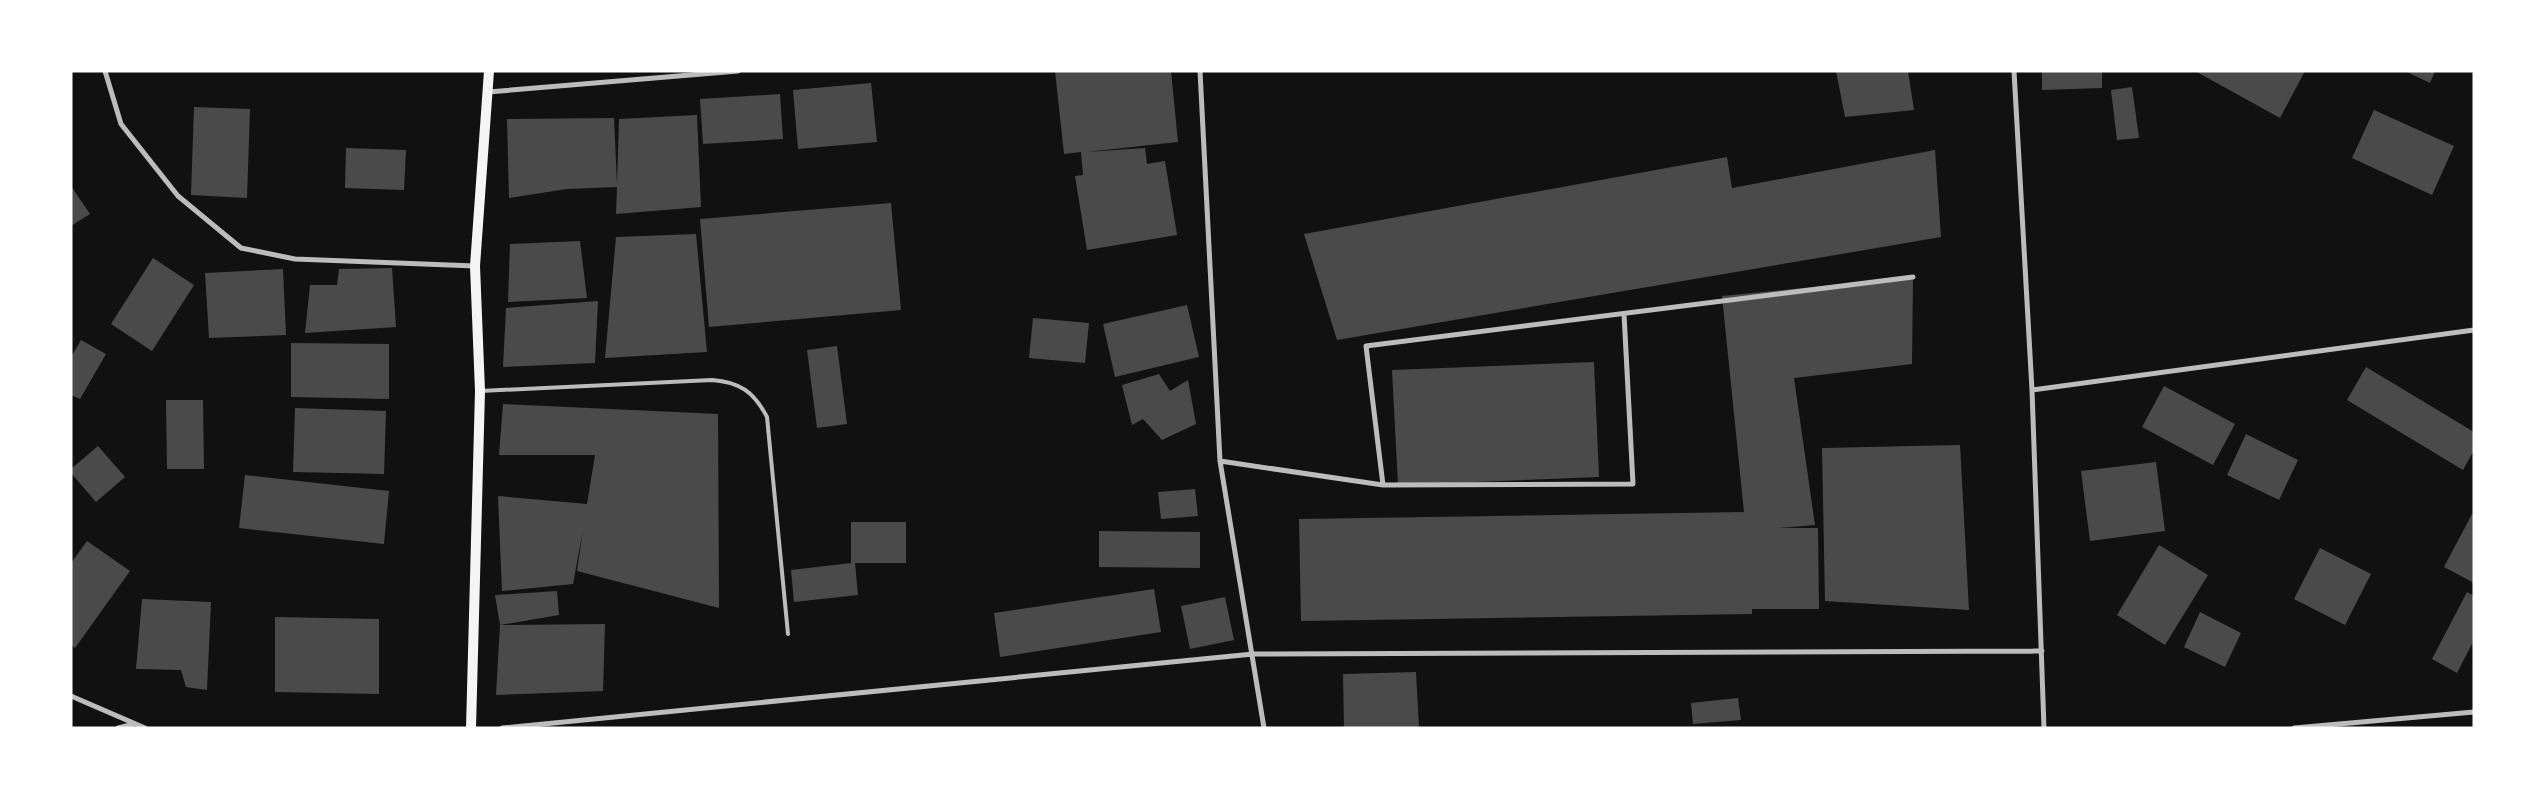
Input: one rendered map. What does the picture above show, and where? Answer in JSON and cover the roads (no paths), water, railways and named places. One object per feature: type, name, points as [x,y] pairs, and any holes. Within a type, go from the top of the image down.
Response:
[{"type":"main road","points":[[471,728],[480,391],[475,266],[489,71]]},
{"type":"street","points":[[105,71],[121,124],[178,196],[241,248],[295,258],[475,266]]},
{"type":"street","points":[[488,92],[738,71]]},
{"type":"street","points":[[1200,71],[1220,462],[1264,728]]},
{"type":"street","points":[[2014,71],[2032,390],[2044,728]]},
{"type":"street","points":[[1383,485],[1366,346],[1912,277]]},
{"type":"street","points":[[1220,462],[1383,485],[1633,484],[1624,314]]},
{"type":"street","points":[[2032,390],[2474,330]]},
{"type":"street","points":[[502,728],[1253,654],[2042,651]]},
{"type":"street","points":[[71,696],[145,728]]},
{"type":"street","points":[[2294,728],[2474,712]]},
{"type":"street","points":[[118,728],[135,724]]},
{"type":"lane","points":[[480,391],[712,380],[740,386],[750,392],[759,401],[767,416],[788,634]]}]
